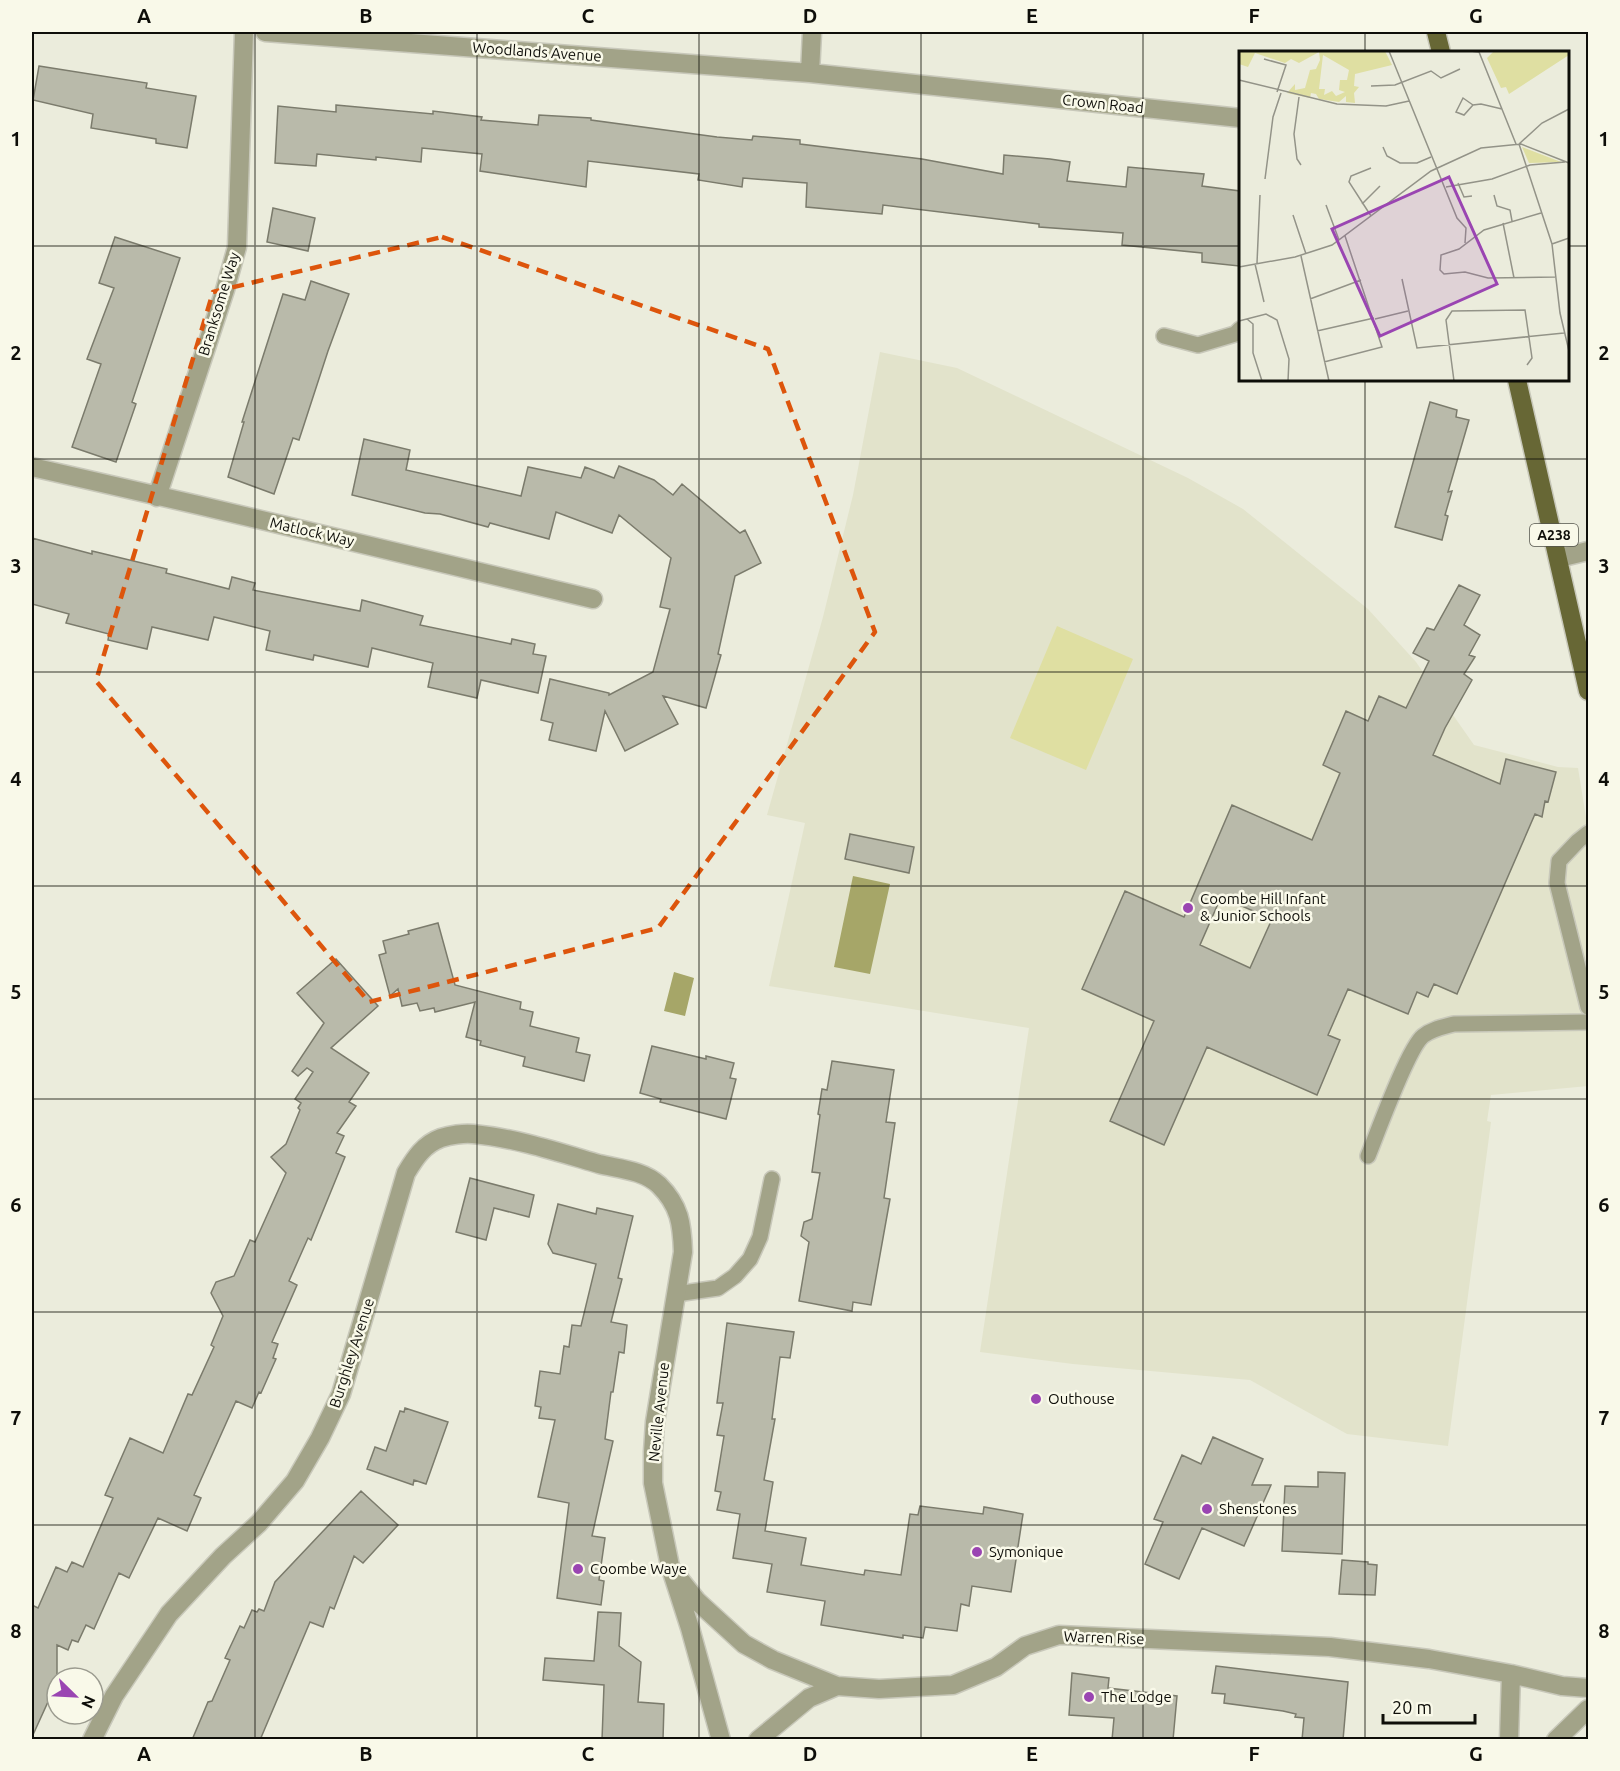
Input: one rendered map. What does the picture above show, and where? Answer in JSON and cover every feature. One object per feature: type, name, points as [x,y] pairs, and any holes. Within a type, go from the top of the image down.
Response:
[{"type":"main road","points":[[1436,32],[1441,51]]},
{"type":"main road","name":"A238","points":[[1517,381],[1588,691]]},
{"type":"street","name":"Branksome Way","points":[[157,497],[225,290],[237,246],[244,32]]},
{"type":"street","name":"Woodlands Avenue","points":[[265,32],[810,73],[965,89]]},
{"type":"street","points":[[810,73],[812,32]]},
{"type":"street","name":"Crown Road","points":[[965,89],[1239,118]]},
{"type":"street","name":"Matlock Way","points":[[32,468],[593,599]]},
{"type":"street","points":[[1559,558],[1588,551]]},
{"type":"street","name":"Burghley Avenue","points":[[92,1740],[114,1696],[169,1614],[281,1498],[295,1481],[320,1438],[341,1394],[406,1173],[418,1153],[440,1138],[470,1134],[492,1136],[563,1153]]},
{"type":"street","name":"Neville Avenue","points":[[563,1153],[641,1174],[657,1183],[670,1197],[682,1226],[683,1252],[655,1422],[654,1483],[670,1566],[721,1740]]},
{"type":"street","name":"Warren Rise","points":[[670,1566],[697,1601],[744,1644],[773,1660],[837,1686],[879,1689],[953,1685],[996,1667],[1025,1646],[1059,1635],[1330,1647],[1429,1659],[1562,1686],[1588,1688]]},
{"type":"street","points":[[1509,1740],[1511,1674]]},
{"type":"street","points":[[758,1740],[809,1698],[837,1686]]},
{"type":"street","points":[[1556,1740],[1588,1709]]},
{"type":"lane","points":[[1164,336],[1198,345],[1235,334],[1239,330]]},
{"type":"lane","points":[[1588,833],[1559,861],[1557,883],[1588,1007]]},
{"type":"lane","points":[[1368,1156],[1409,1057],[1421,1037],[1436,1029],[1454,1024],[1588,1022]]},
{"type":"lane","points":[[676,1294],[718,1288],[735,1276],[750,1259],[760,1237],[772,1179]]},
{"type":"highlighted area","points":[[442,237],[768,349],[875,632],[658,928],[369,1002],[96,681],[213,292]]},
{"type":"shaded area","name":"Coombe Hill Infant & Junior Schools","points":[[880,352],[957,368],[1188,478],[1243,509],[1368,609],[1416,662],[1474,745],[1558,767],[1578,768],[1588,830],[1588,1086],[1491,1095],[1487,1121],[1491,1122],[1448,1446],[1347,1434],[1250,1380],[1073,1364],[980,1352],[1029,1028],[769,986],[805,823],[767,815],[823,617],[853,495]]},
{"type":"shaded area","points":[[853,876],[890,884],[870,974],[834,967]]},
{"type":"shaded area","points":[[674,972],[694,978],[685,1016],[664,1011]]},
{"type":"green space","points":[[1057,626],[1133,659],[1086,770],[1010,738]]},
{"type":"building","points":[[39,66],[147,83],[146,88],[196,96],[187,148],[156,143],[156,139],[91,128],[93,114],[33,100]]},
{"type":"building","points":[[336,105],[433,114],[433,111],[482,117],[481,120],[538,125],[539,115],[591,118],[591,120],[717,137],[752,140],[753,136],[800,140],[800,144],[922,159],[1003,174],[1004,155],[1050,159],[1070,162],[1067,181],[1126,187],[1128,167],[1204,174],[1202,186],[1239,191],[1239,266],[1202,262],[1202,253],[1122,245],[1123,233],[1039,227],[1039,224],[883,205],[882,214],[806,207],[807,183],[743,178],[742,187],[698,180],[699,174],[588,161],[586,187],[480,171],[482,154],[422,148],[421,162],[317,154],[316,166],[275,163],[278,106],[336,112]]},
{"type":"building","points":[[273,208],[315,218],[308,251],[267,242]]},
{"type":"building","points":[[115,237],[180,258],[132,402],[136,404],[116,462],[72,447],[101,364],[87,359],[114,288],[99,283]]},
{"type":"building","points":[[311,281],[349,294],[299,440],[293,438],[274,494],[228,477],[244,422],[242,422],[283,294],[305,300]]},
{"type":"building","points":[[1430,402],[1457,410],[1456,417],[1469,420],[1448,492],[1452,491],[1445,515],[1448,516],[1442,540],[1395,527]]},
{"type":"building","points":[[364,439],[410,450],[406,470],[521,496],[528,467],[581,478],[585,467],[614,478],[619,466],[654,480],[673,495],[682,484],[740,533],[745,530],[761,563],[735,576],[718,654],[721,655],[706,708],[663,696],[678,724],[625,751],[605,711],[596,751],[549,740],[553,723],[541,720],[550,679],[609,693],[609,695],[653,672],[670,609],[660,607],[671,558],[619,515],[612,533],[556,512],[549,539],[490,523],[488,527],[352,495]]},
{"type":"building","points":[[32,538],[92,554],[92,551],[167,569],[166,573],[229,589],[232,577],[255,583],[253,590],[360,611],[362,600],[423,616],[420,625],[511,644],[512,639],[535,644],[533,654],[546,656],[538,693],[481,680],[477,698],[428,687],[433,663],[372,648],[368,667],[314,655],[313,660],[266,650],[270,631],[214,617],[208,640],[152,627],[147,649],[108,640],[109,634],[66,623],[69,614],[32,604]]},
{"type":"building","name":"Coombe Hill Infant & Junior Schools","points":[[1459,585],[1480,595],[1464,625],[1480,635],[1469,655],[1475,657],[1464,674],[1472,680],[1445,728],[1433,755],[1500,784],[1506,759],[1556,772],[1548,802],[1545,801],[1542,817],[1535,814],[1457,994],[1434,984],[1428,997],[1417,992],[1408,1014],[1348,989],[1328,1035],[1340,1040],[1317,1095],[1207,1047],[1164,1145],[1110,1121],[1154,1021],[1082,989],[1125,891],[1184,917],[1232,805],[1312,840],[1340,773],[1323,765],[1346,711],[1368,721],[1379,696],[1406,708],[1429,661],[1413,653],[1427,628],[1434,630]],"holes":[[[1221,897],[1272,919],[1250,968],[1200,945]]]},
{"type":"building","points":[[850,834],[914,847],[909,873],[845,859]]},
{"type":"building","points":[[438,923],[455,985],[521,1002],[520,1009],[533,1012],[530,1026],[579,1038],[576,1052],[590,1055],[584,1081],[523,1066],[525,1057],[480,1045],[481,1041],[466,1037],[475,1002],[435,1012],[434,1008],[420,1011],[417,1003],[402,1006],[398,989],[390,996],[379,955],[386,953],[383,941]]},
{"type":"building","points":[[336,959],[378,1006],[331,1048],[369,1073],[349,1102],[356,1106],[337,1133],[344,1136],[336,1153],[345,1157],[311,1240],[308,1238],[289,1281],[297,1285],[272,1342],[278,1344],[273,1358],[276,1359],[252,1408],[236,1401],[194,1495],[201,1498],[187,1531],[158,1518],[129,1578],[119,1573],[94,1629],[86,1625],[78,1642],[72,1640],[68,1650],[57,1645],[57,1666],[45,1666],[45,1708],[32,1737],[32,1605],[38,1608],[56,1567],[67,1572],[72,1562],[83,1567],[113,1498],[105,1495],[130,1438],[163,1453],[188,1394],[192,1395],[214,1347],[211,1345],[223,1316],[211,1293],[216,1282],[234,1276],[250,1240],[255,1242],[286,1173],[271,1157],[286,1144],[300,1110],[298,1108],[301,1103],[295,1099],[313,1072],[307,1068],[298,1076],[292,1071],[324,1023],[297,993]]},
{"type":"building","points":[[652,1046],[734,1063],[730,1078],[736,1079],[726,1119],[660,1102],[661,1099],[640,1093]]},
{"type":"building","points":[[832,1061],[894,1070],[886,1122],[895,1123],[884,1198],[890,1199],[871,1305],[853,1302],[852,1311],[799,1301],[809,1242],[801,1236],[804,1222],[812,1219],[820,1173],[812,1172],[820,1115],[818,1114],[822,1089],[827,1090]]},
{"type":"building","points":[[470,1178],[534,1195],[529,1217],[494,1208],[486,1240],[456,1232]]},
{"type":"building","points":[[558,1204],[596,1214],[597,1208],[633,1216],[618,1278],[622,1279],[611,1322],[627,1325],[624,1353],[619,1352],[613,1392],[611,1392],[605,1439],[613,1441],[592,1536],[605,1538],[599,1580],[604,1581],[601,1605],[557,1598],[569,1503],[538,1497],[555,1420],[539,1418],[541,1407],[535,1406],[540,1371],[560,1374],[564,1346],[569,1347],[572,1325],[581,1326],[596,1264],[553,1253],[548,1244]]},
{"type":"building","points":[[727,1323],[794,1332],[790,1358],[780,1357],[772,1419],[775,1419],[764,1480],[773,1482],[765,1531],[806,1538],[801,1565],[864,1575],[865,1570],[901,1575],[910,1514],[918,1515],[920,1506],[983,1514],[984,1507],[1023,1514],[1011,1592],[972,1586],[969,1606],[961,1604],[957,1631],[925,1627],[923,1638],[903,1635],[903,1638],[821,1625],[825,1601],[767,1592],[772,1564],[733,1558],[740,1514],[717,1510],[721,1492],[715,1491],[724,1436],[717,1435],[723,1403],[717,1403]]},
{"type":"building","points":[[405,1408],[448,1422],[426,1484],[414,1480],[413,1485],[367,1469],[375,1447],[386,1451],[400,1411],[404,1412]]},
{"type":"building","name":"Shenstones","points":[[1213,1437],[1263,1459],[1252,1485],[1271,1485],[1244,1546],[1202,1528],[1179,1579],[1145,1564],[1163,1522],[1154,1519],[1182,1455],[1201,1464]]},
{"type":"building","points":[[1318,1472],[1345,1473],[1342,1554],[1282,1551],[1285,1486],[1318,1487]]},
{"type":"building","points":[[361,1491],[398,1525],[363,1563],[354,1556],[334,1609],[330,1607],[323,1627],[310,1622],[260,1740],[192,1740],[208,1702],[212,1701],[230,1660],[225,1658],[240,1626],[244,1628],[252,1610],[264,1611],[275,1582]]},
{"type":"building","points":[[1342,1560],[1377,1565],[1375,1595],[1339,1594]]},
{"type":"building","points":[[598,1612],[621,1613],[619,1646],[641,1662],[638,1702],[664,1704],[663,1740],[602,1740],[604,1685],[543,1680],[545,1658],[594,1661]]},
{"type":"building","points":[[1216,1666],[1348,1682],[1343,1740],[1302,1740],[1304,1718],[1295,1717],[1296,1714],[1224,1703],[1225,1694],[1212,1693]]},
{"type":"building","points":[[1072,1673],[1109,1678],[1108,1688],[1177,1696],[1173,1740],[1112,1740],[1114,1718],[1069,1715]]},
{"type":"place","name":"Coombe Hill Infant & Junior Schools","points":[[1188,908]]},
{"type":"place","name":"Outhouse","points":[[1036,1399]]},
{"type":"place","name":"Shenstones","points":[[1207,1509]]},
{"type":"place","name":"Symonique","points":[[977,1552]]},
{"type":"place","name":"Coombe Waye","points":[[578,1569]]},
{"type":"place","name":"The Lodge","points":[[1089,1697]]}]
